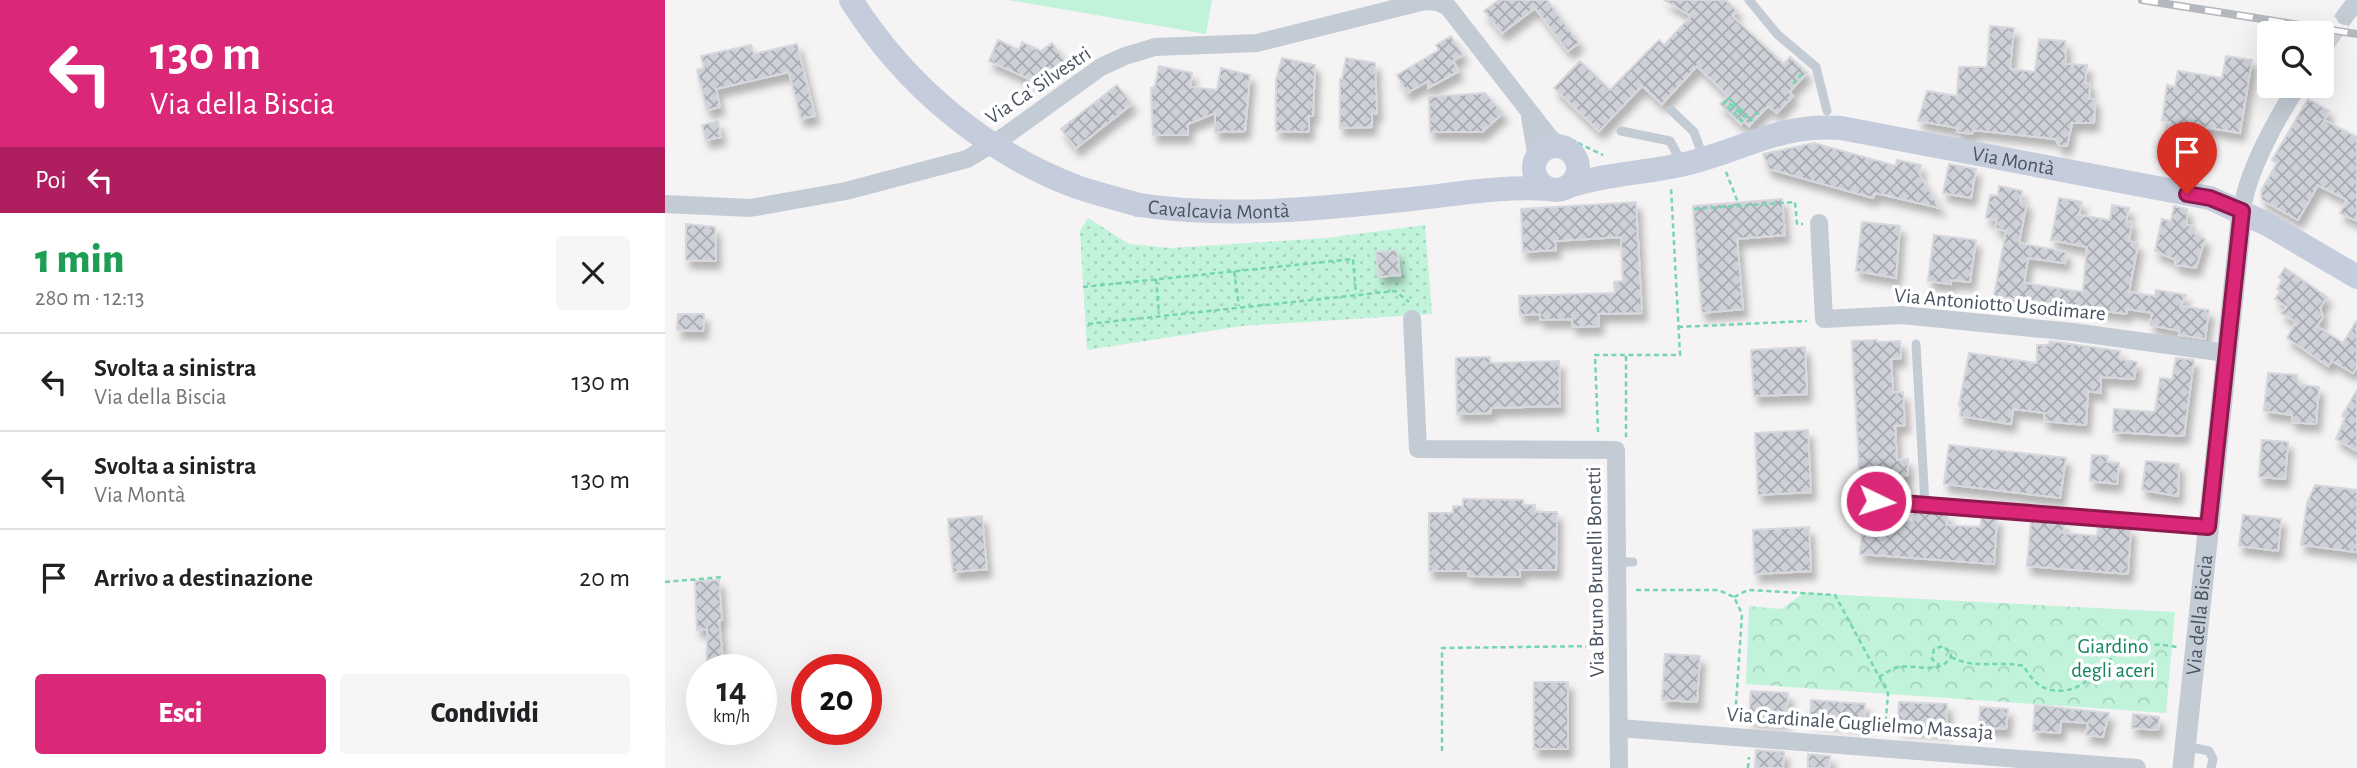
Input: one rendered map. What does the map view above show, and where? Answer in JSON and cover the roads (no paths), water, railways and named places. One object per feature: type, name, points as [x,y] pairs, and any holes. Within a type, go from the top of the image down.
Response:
[{"type":"main road","name":"Cavalcavia Montà","points":[[851,0],[893,57],[937,101],[978,135],[1025,164],[1068,183],[1139,205],[1193,213],[1247,214],[1492,189],[1559,187]]},
{"type":"main road","name":"Via Montà","points":[[1559,187],[1687,167],[1741,144],[1797,129],[1841,128],[2210,198],[2242,211],[2357,277]]},
{"type":"main road","points":[[1547,148],[1568,152],[1578,170],[1559,187],[1537,179],[1536,161],[1547,148]]},
{"type":"main road","name":"Via Montà","points":[[1568,152],[1594,163],[1687,167]]},
{"type":"main road","name":"Cavalcavia Montà","points":[[1492,189],[1536,161]]},
{"type":"street","points":[[2345,16],[2357,0]]},
{"type":"street","name":"Via Ca' Silvestri","points":[[665,204],[750,208],[859,187],[967,159],[1005,136],[1101,68],[1125,56],[1156,47],[1257,43],[1364,14],[1425,1],[1438,2],[1458,18],[1528,110]]},
{"type":"street","points":[[2242,211],[2243,200],[2267,143],[2291,98]]},
{"type":"street","points":[[1528,110],[1568,152]]},
{"type":"street","points":[[1528,110],[1536,161]]},
{"type":"street","name":"Via della Biscia","points":[[2183,768],[2242,211]]},
{"type":"street","name":"Via Antoniotto Usodimare","points":[[1819,223],[1824,319],[1902,315],[2073,332],[2226,353]]},
{"type":"street","name":"Via Bruno Brunelli Bonetti","points":[[1412,319],[1418,449],[1616,450],[1625,562],[1619,728]]},
{"type":"street","points":[[1619,728],[1619,768]]},
{"type":"street","name":"Via Cardinale Guglielmo Massaja","points":[[1619,728],[2137,768]]},
{"type":"lane","points":[[1749,0],[1777,34],[1816,67],[1828,111]]},
{"type":"lane","points":[[1671,110],[1694,132],[1687,167]]},
{"type":"lane","points":[[1621,131],[1670,141],[1687,167]]},
{"type":"lane","points":[[1916,344],[1925,505]]},
{"type":"lane","points":[[1876,501],[2208,527]]},
{"type":"lane","points":[[2185,746],[2209,751],[2213,759],[2211,768]]},
{"type":"tunnel","points":[[2334,32],[2345,16]]},
{"type":"railway","points":[[2142,0],[2357,34]]},
{"type":"park label","name":"Giardino degli aceri","points":[[2113,658]]}]
